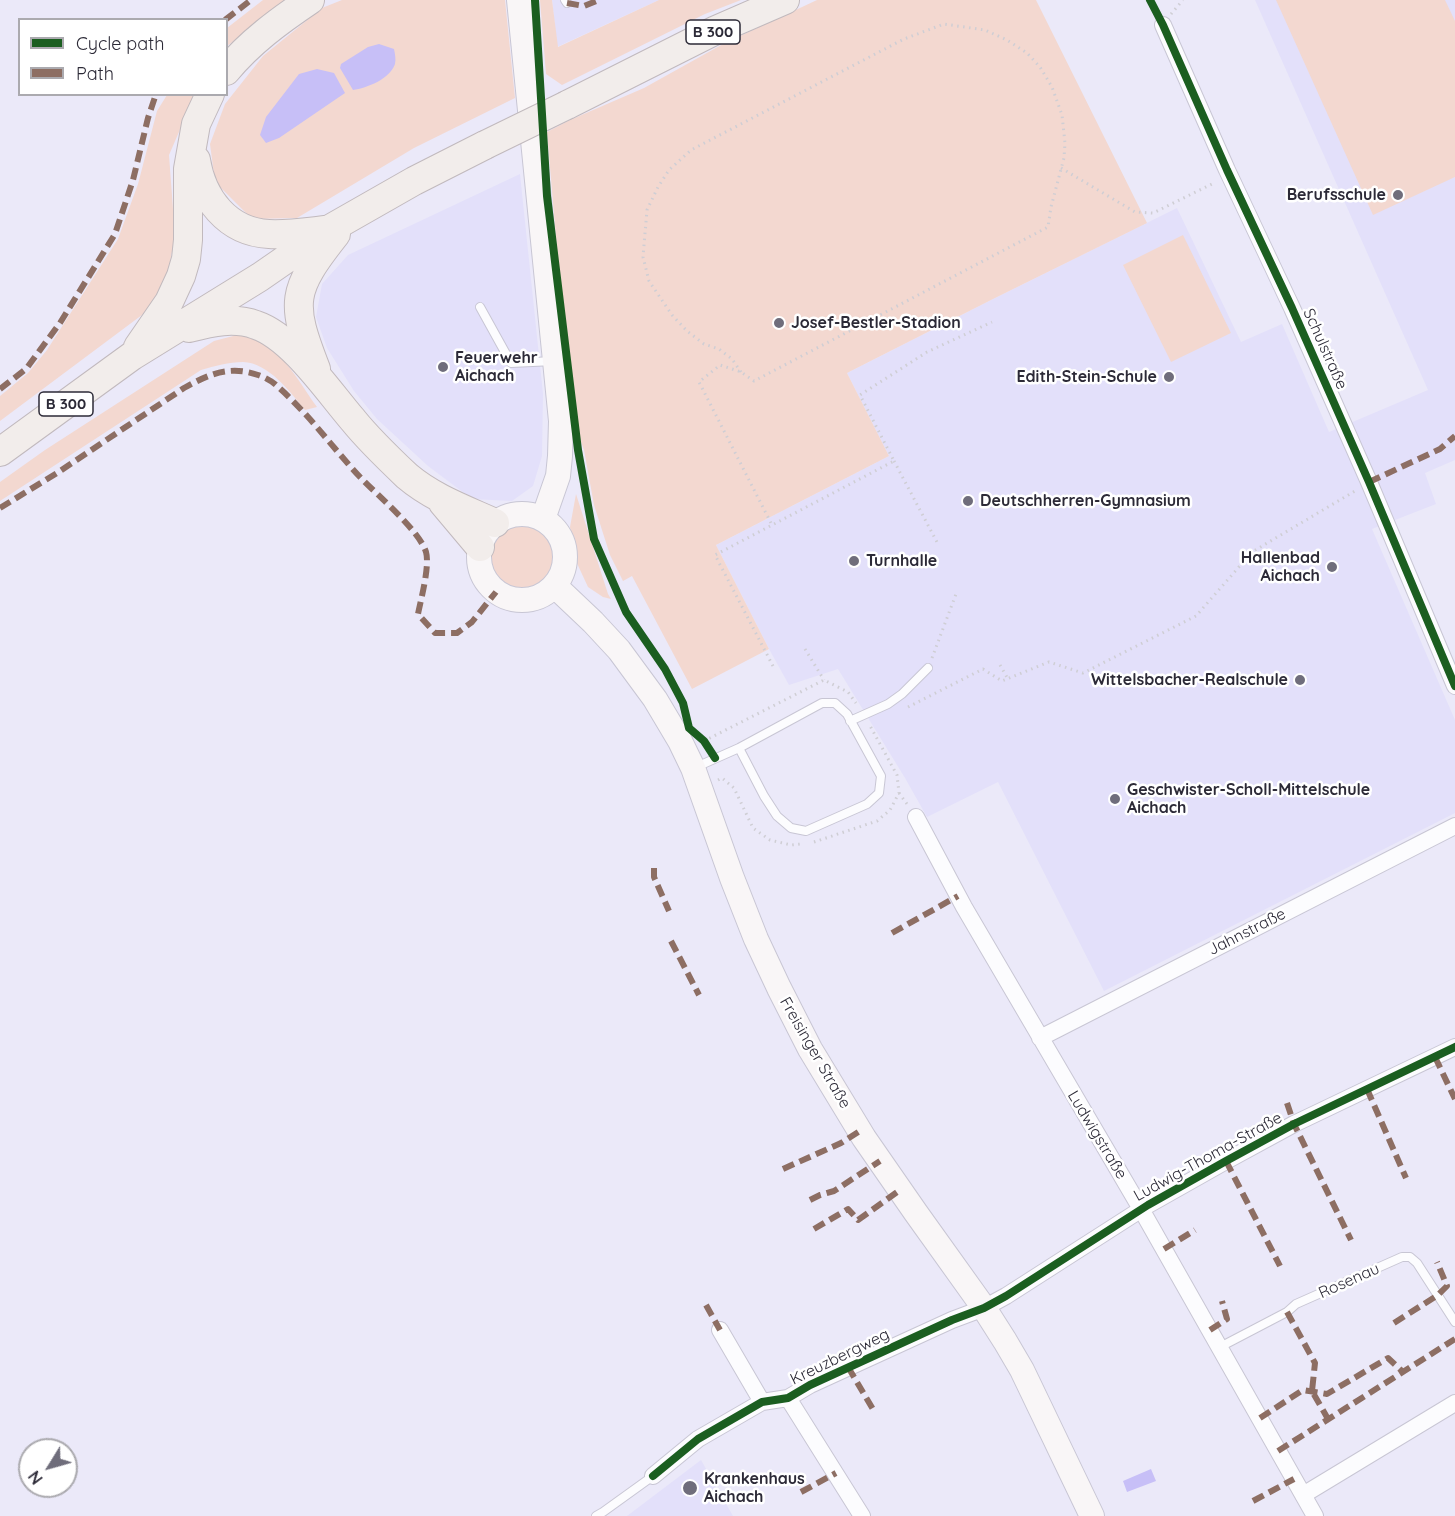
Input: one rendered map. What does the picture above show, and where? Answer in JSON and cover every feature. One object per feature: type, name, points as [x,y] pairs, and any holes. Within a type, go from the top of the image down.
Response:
[{"type":"highway","points":[[228,69],[258,37],[310,0]]},
{"type":"highway","name":"B 300","points":[[0,452],[132,356],[260,276],[339,223],[485,145],[716,30],[785,0]]},
{"type":"highway","points":[[132,356],[169,302],[186,260],[188,169],[196,124],[209,96]]},
{"type":"highway","points":[[193,141],[197,168],[205,190],[210,201],[226,218],[252,231],[269,234],[339,223]]},
{"type":"highway","points":[[319,378],[299,319],[299,292],[339,223]]},
{"type":"highway","points":[[170,332],[227,320],[269,330],[319,378],[381,452],[409,477],[440,499],[495,522]]},
{"type":"highway","points":[[440,499],[480,547]]},
{"type":"main road","points":[[519,0],[561,421],[558,476],[543,519]]},
{"type":"main road","points":[[519,513],[536,515],[543,519],[558,532],[565,548],[564,571],[555,586],[542,596],[527,600],[510,599],[501,595],[492,588],[483,575],[479,558],[484,536],[495,522],[510,515],[519,513]]},
{"type":"main road","name":"Freisinger Straße","points":[[555,586],[619,650],[655,699],[680,741],[697,778],[756,939],[810,1049],[869,1146],[984,1308],[1022,1370],[1092,1516]]},
{"type":"street","name":"Schulstraße","points":[[1163,25],[1369,482],[1455,686]]},
{"type":"street","name":"Ludwigstraße","points":[[916,816],[964,907],[1141,1209],[1315,1516]]},
{"type":"street","name":"Jahnstraße","points":[[1040,1038],[1455,826]]},
{"type":"street","name":"Ludwig-Thoma-Straße","points":[[984,1308],[1016,1290],[1141,1209],[1294,1124],[1455,1047]]},
{"type":"street","name":"Kreuzbergweg","points":[[653,1476],[698,1439],[762,1402],[788,1398],[810,1384],[984,1308]]},
{"type":"street","points":[[720,1330],[762,1402]]},
{"type":"street","points":[[788,1398],[862,1516]]},
{"type":"street","points":[[1303,1496],[1455,1403]]},
{"type":"lane","points":[[480,307],[511,363],[555,361]]},
{"type":"lane","points":[[850,721],[888,704],[902,694],[928,668]]},
{"type":"lane","points":[[697,778],[739,748],[822,703],[835,703],[847,714],[880,776],[879,793],[867,804],[806,831],[791,828],[777,816],[739,748]]},
{"type":"lane","name":"Rosenau","points":[[1220,1347],[1287,1312],[1296,1304],[1402,1257],[1410,1257],[1417,1263],[1455,1322]]},
{"type":"lane","points":[[596,1516],[653,1476]]},
{"type":"path","points":[[741,372],[732,359],[704,344],[687,331],[672,315],[649,281],[643,257],[647,210],[669,170],[691,150],[904,39],[944,24],[985,30],[1027,53],[1040,67],[1052,87],[1062,115],[1064,158],[1048,227],[754,381],[741,372],[720,365],[699,382],[772,525]]},
{"type":"path","points":[[1061,168],[1135,212],[1153,213],[1230,175]]},
{"type":"path","points":[[938,544],[860,395],[927,352],[992,322]]},
{"type":"path","points":[[773,666],[715,555],[894,461]]},
{"type":"path","points":[[899,710],[984,669],[1002,681],[1049,662],[1083,673],[1196,616],[1252,552],[1369,482]]},
{"type":"path","points":[[928,668],[956,594]]},
{"type":"path","points":[[697,778],[722,778],[734,788],[753,828],[770,840],[790,845],[817,842],[877,821],[890,810],[899,793],[897,775],[864,715],[848,692],[824,680],[805,649]]},
{"type":"path","points":[[1000,665],[1008,679]]},
{"type":"path","points":[[704,741],[824,680]]},
{"type":"shaded area","points":[[263,0],[290,0],[228,45],[228,27]]},
{"type":"shaded area","points":[[342,0],[505,0],[515,98],[414,148],[297,218],[252,219],[215,182],[210,144],[225,104],[263,56],[322,8]]},
{"type":"shaded area","points":[[540,0],[552,0],[558,47],[659,0],[741,0],[705,14],[562,85],[546,74]]},
{"type":"shaded area","points":[[552,0],[659,0],[557,47]]},
{"type":"shaded area","name":"Josef-Bestler-Stadion","points":[[817,0],[1036,0],[1147,223],[847,373],[889,456],[716,545],[769,649],[692,689],[632,576],[623,581],[610,555],[594,505],[584,450],[571,414],[547,132],[644,88],[723,44]]},
{"type":"shaded area","points":[[1255,0],[1455,0],[1455,460],[1425,473],[1436,504],[1372,529],[1455,720],[1455,813],[1104,991],[998,782],[927,817],[838,669],[789,685],[716,545],[889,456],[847,373],[1177,208],[1241,342],[1282,324],[1329,432],[1428,390]]},
{"type":"shaded area","points":[[1276,0],[1445,0],[1455,21],[1455,177],[1373,215]]},
{"type":"shaded area","points":[[379,44],[394,49],[395,62],[392,69],[377,82],[353,90],[340,68],[341,64],[368,47]]},
{"type":"shaded area","points":[[317,69],[334,73],[345,93],[279,138],[266,143],[260,135],[266,117],[299,74]]},
{"type":"shaded area","points":[[166,96],[195,96],[169,155],[175,236],[166,282],[146,312],[0,421],[0,396],[28,373],[47,350],[118,239],[138,184],[157,111]]},
{"type":"shaded area","points":[[520,174],[543,394],[542,456],[533,486],[512,501],[472,499],[428,466],[377,419],[354,391],[327,348],[316,317],[322,284],[348,255]]},
{"type":"shaded area","points":[[1183,235],[1231,333],[1171,362],[1123,265]]},
{"type":"shaded area","points":[[237,335],[256,339],[283,359],[317,407],[305,410],[278,380],[262,367],[253,364],[232,363],[201,370],[0,501],[0,482],[45,450],[214,341]]},
{"type":"shaded area","points":[[576,494],[611,599],[603,597],[588,587],[575,559],[570,527]]},
{"type":"shaded area","points":[[521,525],[539,530],[544,534],[548,539],[553,557],[548,575],[544,580],[539,584],[521,589],[503,584],[498,580],[494,575],[489,557],[494,539],[498,534],[503,530]]},
{"type":"shaded area","name":"Krankenhaus Aichach","points":[[701,1460],[733,1516],[627,1516]]},
{"type":"shaded area","points":[[1151,1469],[1156,1481],[1127,1492],[1123,1481]]},
{"type":"marked path","points":[[228,18],[251,0]]},
{"type":"marked path","points":[[567,3],[584,6],[599,0]]},
{"type":"marked path","points":[[0,389],[26,369],[60,323],[115,234],[133,180],[155,96]]},
{"type":"marked path","points":[[0,508],[57,473],[184,388],[220,372],[248,372],[270,381],[288,396],[422,543],[426,552],[427,565],[418,614],[435,633],[457,633],[472,622],[496,592]]},
{"type":"marked path","points":[[1369,482],[1440,449],[1455,436]]},
{"type":"marked path","points":[[654,868],[654,877],[669,911]]},
{"type":"marked path","points":[[892,933],[958,896]]},
{"type":"marked path","points":[[671,941],[699,995]]},
{"type":"marked path","points":[[1435,1057],[1455,1099]]},
{"type":"marked path","points":[[1367,1089],[1406,1178]]},
{"type":"marked path","points":[[1287,1103],[1294,1124],[1351,1240]]},
{"type":"marked path","points":[[783,1169],[841,1143],[860,1131]]},
{"type":"marked path","points":[[810,1200],[834,1191],[880,1161]]},
{"type":"marked path","points":[[1226,1161],[1280,1266]]},
{"type":"marked path","points":[[814,1229],[848,1209],[858,1220],[900,1190]]},
{"type":"marked path","points":[[1164,1249],[1195,1230]]},
{"type":"marked path","points":[[1394,1323],[1438,1295],[1447,1286],[1437,1262]]},
{"type":"marked path","points":[[1210,1330],[1227,1319],[1222,1301]]},
{"type":"marked path","points":[[706,1305],[720,1330]]},
{"type":"marked path","points":[[1287,1312],[1315,1363],[1312,1391],[1328,1419]]},
{"type":"marked path","points":[[1278,1451],[1455,1339]]},
{"type":"marked path","points":[[1260,1418],[1303,1390],[1327,1394],[1388,1358],[1403,1372]]},
{"type":"marked path","points":[[848,1367],[874,1411]]},
{"type":"marked path","points":[[801,1492],[836,1473]]},
{"type":"marked path","points":[[1253,1501],[1294,1479]]},
{"type":"cycle path","points":[[535,0],[547,196],[578,450],[594,539],[626,612],[665,669],[683,703],[689,728],[704,741],[715,758]]},
{"type":"cycle path","points":[[1150,0],[1292,308],[1369,482],[1455,686]]},
{"type":"cycle path","points":[[653,1476],[698,1439],[762,1402],[788,1398],[810,1385],[952,1320],[984,1308],[1148,1205],[1226,1161],[1294,1124],[1455,1047]]},
{"type":"place","name":"Berufsschule","points":[[1398,195]]},
{"type":"place","name":"Josef-Bestler-Stadion","points":[[779,323]]},
{"type":"place","name":"Feuerwehr Aichach","points":[[443,367]]},
{"type":"place","name":"Edith-Stein-Schule","points":[[1169,377]]},
{"type":"place","name":"Deutschherren-Gymnasium","points":[[968,501]]},
{"type":"place","name":"Turnhalle","points":[[854,561]]},
{"type":"place","name":"Hallenbad Aichach","points":[[1332,567]]},
{"type":"place","name":"Wittelsbacher-Realschule","points":[[1300,680]]},
{"type":"place","name":"Geschwister-Scholl-Mittelschule Aichach","points":[[1115,799]]},
{"type":"place","name":"Krankenhaus Aichach","points":[[690,1488]]}]
